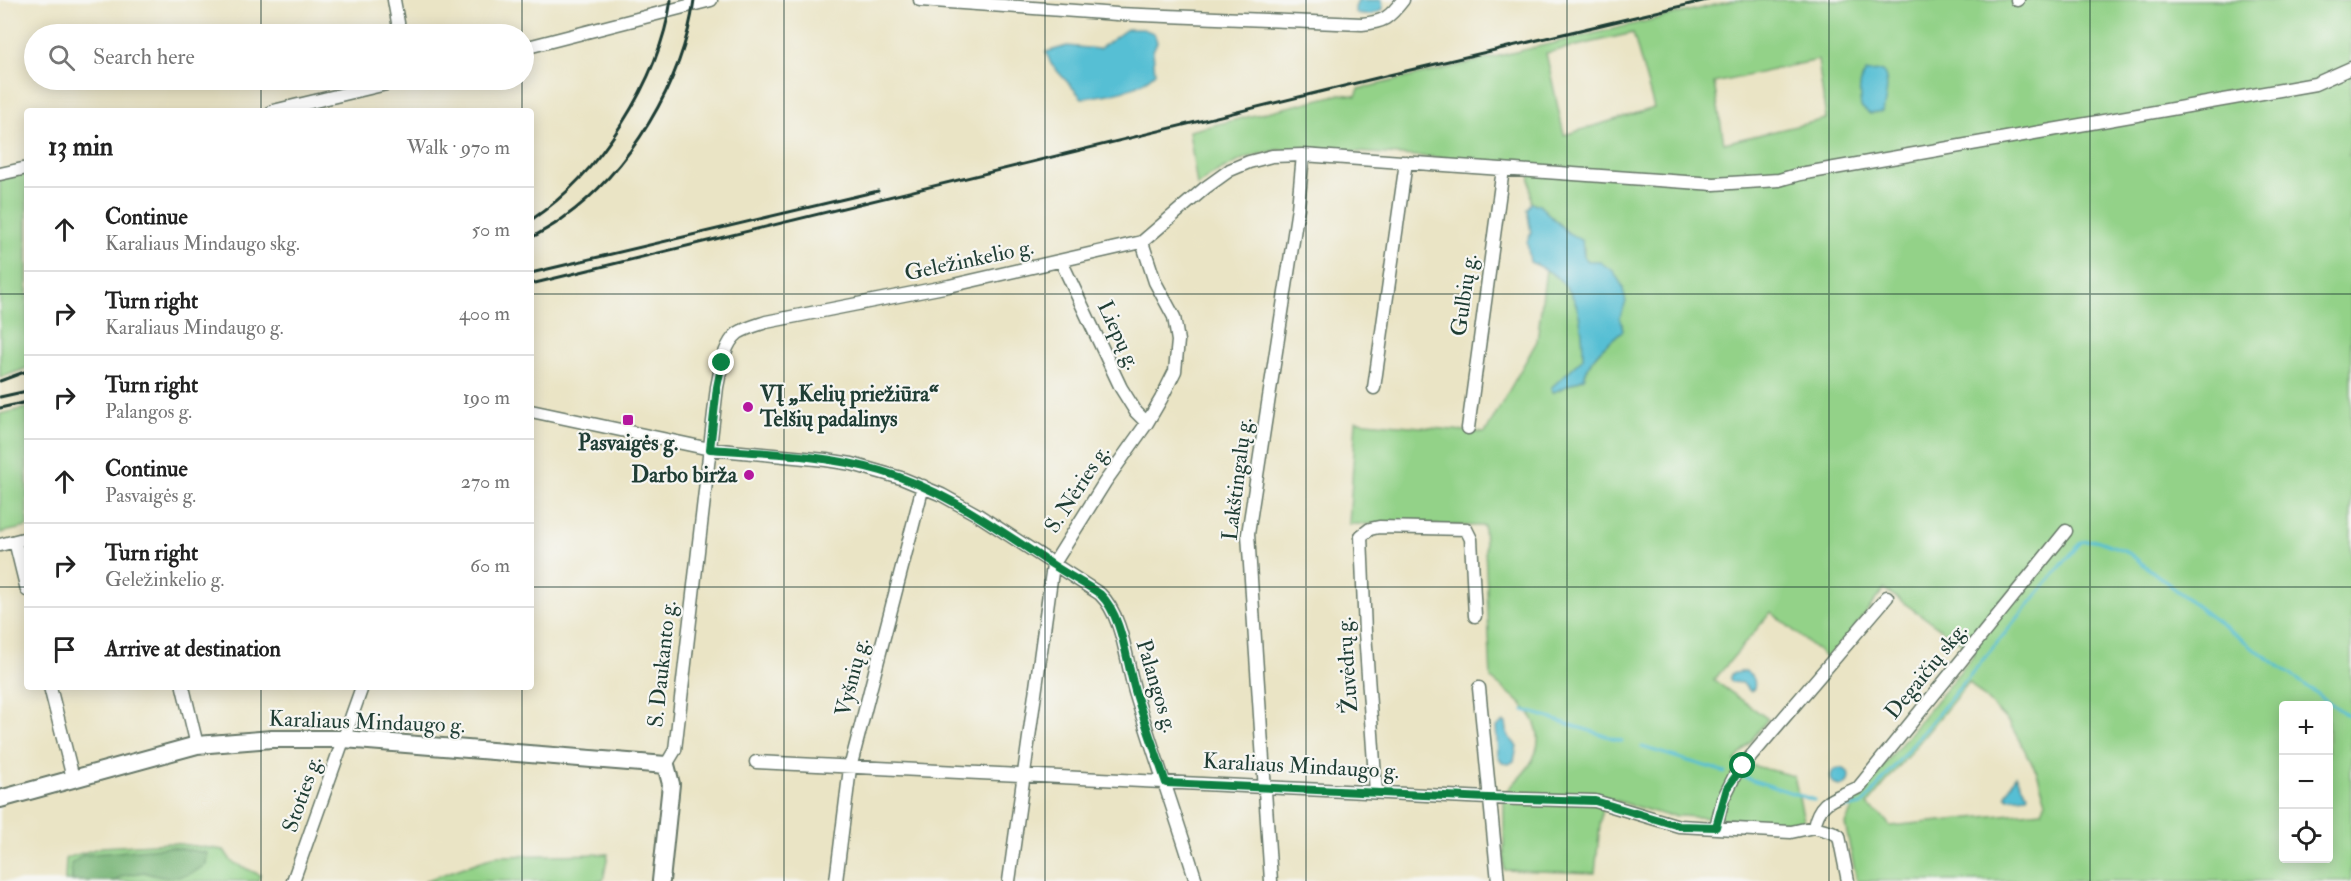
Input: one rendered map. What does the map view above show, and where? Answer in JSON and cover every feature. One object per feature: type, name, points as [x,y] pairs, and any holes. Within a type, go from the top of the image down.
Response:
[{"type":"main road","name":"Karaliaus Mindaugo g.","points":[[0,799],[197,745],[272,739],[344,739],[666,765]]},
{"type":"main road","name":"S. Daukanto g.","points":[[661,881],[671,784],[666,765]]},
{"type":"street","points":[[394,0],[398,24]]},
{"type":"street","points":[[534,45],[711,0]]},
{"type":"street","points":[[920,0],[1117,14],[1362,24],[1381,22],[1403,0]]},
{"type":"street","name":"Geležinkelio g.","points":[[710,449],[722,363],[731,341],[739,333],[765,322],[949,286],[1142,242],[1205,188],[1230,170],[1272,156],[1303,155],[1714,184],[1779,180],[1800,174],[2315,84],[2351,68]]},
{"type":"street","points":[[286,108],[361,90]]},
{"type":"street","name":"Lakštingalų g.","points":[[1271,881],[1248,534],[1298,208],[1303,155]]},
{"type":"street","points":[[1374,388],[1406,162]]},
{"type":"street","points":[[0,174],[24,169]]},
{"type":"street","name":"Gulbių g.","points":[[1468,428],[1503,169]]},
{"type":"street","name":"S. Nėries g.","points":[[1009,881],[1053,565],[1105,482],[1147,423],[1175,370],[1178,341],[1174,317],[1155,282],[1142,242]]},
{"type":"street","name":"Liepų g.","points":[[1061,261],[1121,388],[1136,412],[1147,423]]},
{"type":"street","points":[[534,412],[710,449],[852,464],[880,471],[923,486],[978,515],[1053,565]]},
{"type":"street","name":"S. Daukanto g.","points":[[666,765],[675,750],[710,449]]},
{"type":"street","name":"Vyšnių g.","points":[[836,881],[850,768],[923,486]]},
{"type":"street","name":"Žuvėdrų g.","points":[[1376,792],[1361,536],[1370,529],[1379,527],[1466,529],[1471,539],[1475,616]]},
{"type":"street","name":"Degaičių skg.","points":[[1814,827],[1820,810],[1828,801],[1859,787],[2066,531]]},
{"type":"street","points":[[0,545],[21,540],[24,565]]},
{"type":"street","name":"Palangos g.","points":[[1053,565],[1100,594],[1113,609],[1135,692],[1196,881]]},
{"type":"street","points":[[1716,827],[1723,799],[1735,775],[1887,597]]},
{"type":"street","points":[[1479,688],[1488,798],[1498,881]]},
{"type":"street","points":[[51,690],[73,778]]},
{"type":"street","points":[[184,690],[197,745]]},
{"type":"street","name":"Stoties g.","points":[[293,881],[361,690]]},
{"type":"street","name":"Karaliaus Mindaugo g.","points":[[756,762],[1488,798],[1595,801],[1679,826],[1791,832],[1814,827],[1832,832],[1839,836],[1848,881]]},
{"type":"green space","points":[[1736,0],[2351,0],[2351,141],[2348,155],[2351,156],[2351,881],[1857,881],[1845,824],[1857,798],[1975,653],[1884,589],[1829,660],[1771,612],[1714,680],[1768,719],[1735,761],[1794,776],[1805,824],[1665,815],[1603,797],[1595,873],[1504,870],[1504,794],[1529,766],[1536,752],[1538,739],[1531,716],[1523,706],[1491,679],[1484,526],[1349,524],[1356,421],[1485,433],[1537,341],[1546,269],[1571,291],[1579,309],[1583,339],[1583,358],[1551,388],[1552,393],[1584,378],[1595,357],[1623,330],[1620,317],[1624,299],[1619,281],[1613,273],[1598,263],[1588,261],[1584,257],[1584,248],[1538,204],[1531,203],[1529,164],[1314,149],[1277,150],[1245,158],[1210,176],[1197,186],[1189,131],[1341,94],[1356,96],[1359,89]],"holes":[[[1633,33],[1654,108],[1564,135],[1546,53]],[[1818,60],[1826,119],[1724,143],[1714,83]],[[1969,682],[2010,724],[2037,772],[2046,802],[2042,811],[1890,826],[1883,817],[1867,805]]]},
{"type":"green space","points":[[24,173],[24,369],[0,378],[0,179]]},
{"type":"green space","points":[[24,409],[24,528],[0,533],[0,414]]},
{"type":"green space","points":[[172,843],[224,850],[232,862],[260,875],[258,881],[65,881],[66,858],[102,847]]},
{"type":"green space","points":[[171,847],[207,853],[206,864],[184,876],[168,878],[144,872],[122,876],[115,881],[73,881],[72,879],[71,864],[83,855]]},
{"type":"green space","points":[[608,854],[603,881],[424,881],[496,856]]},
{"type":"water","points":[[1358,0],[1382,0],[1383,9],[1370,15],[1356,13]]},
{"type":"water","points":[[1127,29],[1143,29],[1154,33],[1157,42],[1153,51],[1155,73],[1140,84],[1121,91],[1082,98],[1051,64],[1046,52],[1067,46],[1099,49]]},
{"type":"water","points":[[1882,71],[1887,85],[1883,112],[1870,114],[1861,107],[1860,85],[1866,72]]},
{"type":"water","points":[[1531,203],[1538,204],[1567,232],[1582,241],[1584,257],[1588,261],[1598,261],[1613,271],[1622,285],[1626,302],[1620,317],[1623,330],[1594,357],[1584,378],[1552,393],[1551,388],[1583,358],[1583,342],[1579,313],[1567,288],[1546,269],[1530,262],[1527,242],[1531,233],[1527,209]]},
{"type":"water","points":[[1745,671],[1752,676],[1755,683],[1754,689],[1750,691],[1742,683],[1732,682],[1730,679],[1731,674]]},
{"type":"water","points":[[1503,722],[1506,723],[1508,736],[1517,746],[1514,761],[1509,764],[1502,763],[1498,755],[1496,727]]},
{"type":"water","points":[[1836,768],[1844,768],[1849,773],[1847,784],[1836,786],[1831,781],[1831,773]]},
{"type":"water","points":[[2016,775],[2028,794],[2008,798],[2006,795]]},
{"type":"waterway","points":[[1836,805],[1846,808],[1862,805],[2081,542],[2096,540],[2126,551],[2211,617],[2351,718]]},
{"type":"waterway","points":[[1524,710],[1622,741]]},
{"type":"waterway","points":[[1642,747],[1725,772]]},
{"type":"waterway","points":[[1743,777],[1814,800]]},
{"type":"railway","points":[[534,218],[580,178],[622,124],[654,62],[671,0]]},
{"type":"railway","points":[[534,236],[558,222],[587,199],[631,150],[665,93],[688,31],[694,0]]},
{"type":"railway","points":[[534,283],[1707,0]]},
{"type":"railway","points":[[534,272],[878,191]]},
{"type":"railway","points":[[0,381],[24,372]]},
{"type":"railway","points":[[0,397],[24,392]]},
{"type":"railway","points":[[0,408],[24,403]]},
{"type":"place","name":"VĮ „Kelių priežiūra“ Telšių padalinys","points":[[748,407]]},
{"type":"place","name":"Pasvaigės g.","points":[[628,420]]},
{"type":"place","name":"Darbo birža","points":[[749,475]]},
{"type":"route","points":[[722,363],[710,449],[852,464],[923,486],[978,515],[1109,602],[1115,615],[1135,692],[1166,783],[1595,801],[1679,826],[1716,827],[1727,788],[1743,766]]}]
